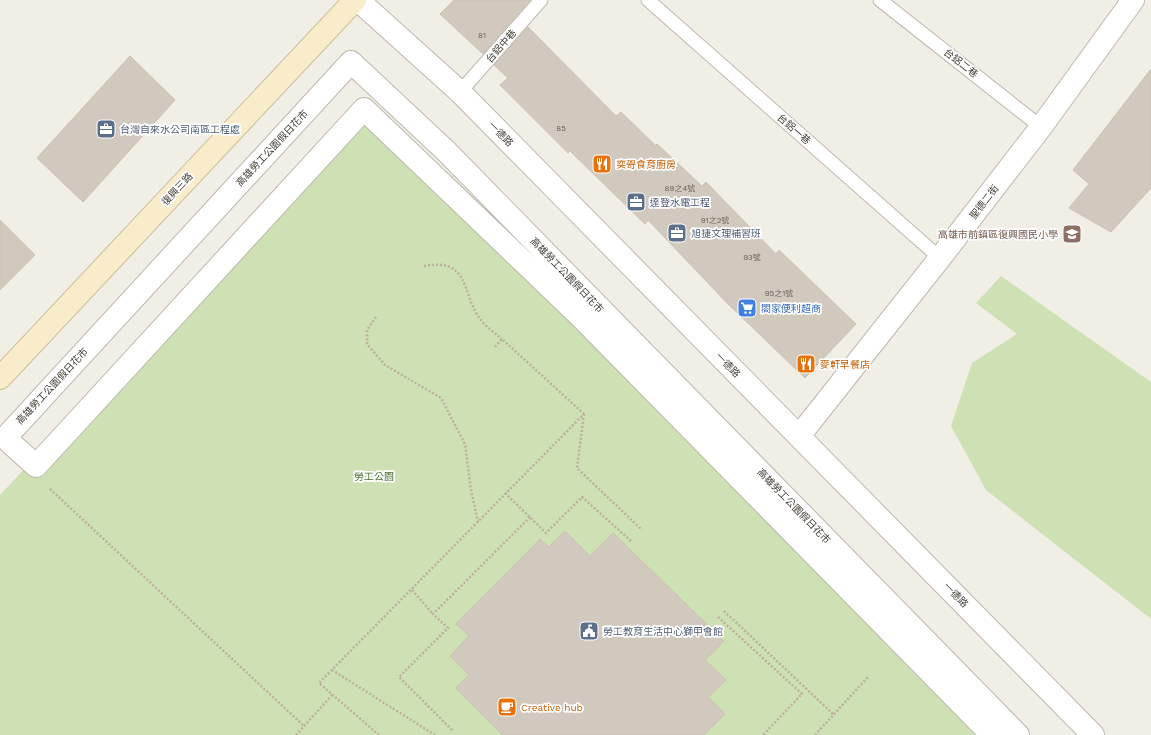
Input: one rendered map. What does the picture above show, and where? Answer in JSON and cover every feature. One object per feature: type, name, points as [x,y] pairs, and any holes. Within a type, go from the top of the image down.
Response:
[{"type":"street","name":"復興三路","points":[[0,378],[355,0]]},
{"type":"street","name":"一德路","points":[[358,0],[460,92],[1093,735]]},
{"type":"street","name":"聖德二街","points":[[799,436],[1042,127],[1133,0]]},
{"type":"street","name":"高雄勞工公園假日花市","points":[[992,735],[581,317],[364,109],[36,466],[5,438],[351,62],[446,151],[1018,735]]},
{"type":"lane","name":"台鋁中巷","points":[[460,92],[541,0]]},
{"type":"lane","name":"台鋁一巷","points":[[648,0],[940,258]]},
{"type":"lane","name":"台鋁二巷","points":[[880,0],[1042,127]]},
{"type":"path","points":[[424,266],[436,264],[457,271],[464,279],[469,300],[478,317],[584,414]]},
{"type":"path","points":[[376,318],[367,330],[367,344],[385,365],[441,398],[465,444],[471,490],[478,522]]},
{"type":"path","points":[[495,347],[502,339]]},
{"type":"path","points":[[379,735],[319,683],[584,414]]},
{"type":"path","points":[[584,414],[578,468],[642,530]]},
{"type":"path","points":[[44,484],[304,726]]},
{"type":"path","points":[[505,494],[546,533],[582,497],[631,541]]},
{"type":"path","points":[[433,614],[530,517]]},
{"type":"path","points":[[412,590],[433,614],[448,628],[399,677],[452,730]]},
{"type":"path","points":[[724,612],[834,715]]},
{"type":"path","points":[[718,617],[802,694],[763,735]]},
{"type":"path","points":[[332,670],[435,735]]},
{"type":"path","points":[[815,735],[868,677]]},
{"type":"path","points":[[296,735],[333,694]]},
{"type":"green space","name":"勞工公園","points":[[371,100],[982,735],[0,735],[0,495]]},
{"type":"green space","points":[[1001,276],[1151,382],[1151,619],[986,490],[951,426],[972,363],[1017,334],[976,303]]},
{"type":"building","points":[[454,0],[530,0],[483,54],[440,14]]},
{"type":"building","points":[[528,27],[616,116],[621,112],[656,146],[657,144],[702,186],[706,182],[776,254],[779,250],[856,324],[805,378],[728,304],[648,220],[645,224],[570,151],[568,153],[500,85],[508,78],[494,65]]},
{"type":"building","name":"台灣自來水公司南區工程處","points":[[130,56],[175,100],[83,202],[37,158]]},
{"type":"building","points":[[1151,69],[1151,188],[1111,232],[1069,208],[1089,184],[1073,170]]},
{"type":"building","points":[[0,220],[35,255],[0,290]]},
{"type":"building","name":"勞工教育生活中心獅甲會館","points":[[565,531],[590,556],[613,533],[724,641],[705,660],[726,680],[708,697],[725,714],[704,735],[503,735],[456,688],[469,675],[450,656],[469,636],[456,624],[540,539],[549,547]]},
{"type":"place","name":"台灣自來水公司南區工程處","points":[[106,129]]},
{"type":"place","name":"奕哿食育廚房","points":[[602,164]]},
{"type":"place","name":"達登水電工程","points":[[636,202]]},
{"type":"place","name":"旭捷文理補習班","points":[[677,233]]},
{"type":"place","name":"高雄市前鎮區復興國民小學","points":[[1072,234]]},
{"type":"place","name":"閤家便利超商","points":[[747,308]]},
{"type":"place","name":"麥軒早餐店","points":[[806,364]]},
{"type":"place","name":"勞工教育生活中心獅甲會館","points":[[589,631]]},
{"type":"place","name":"Creative hub","points":[[507,707]]}]
